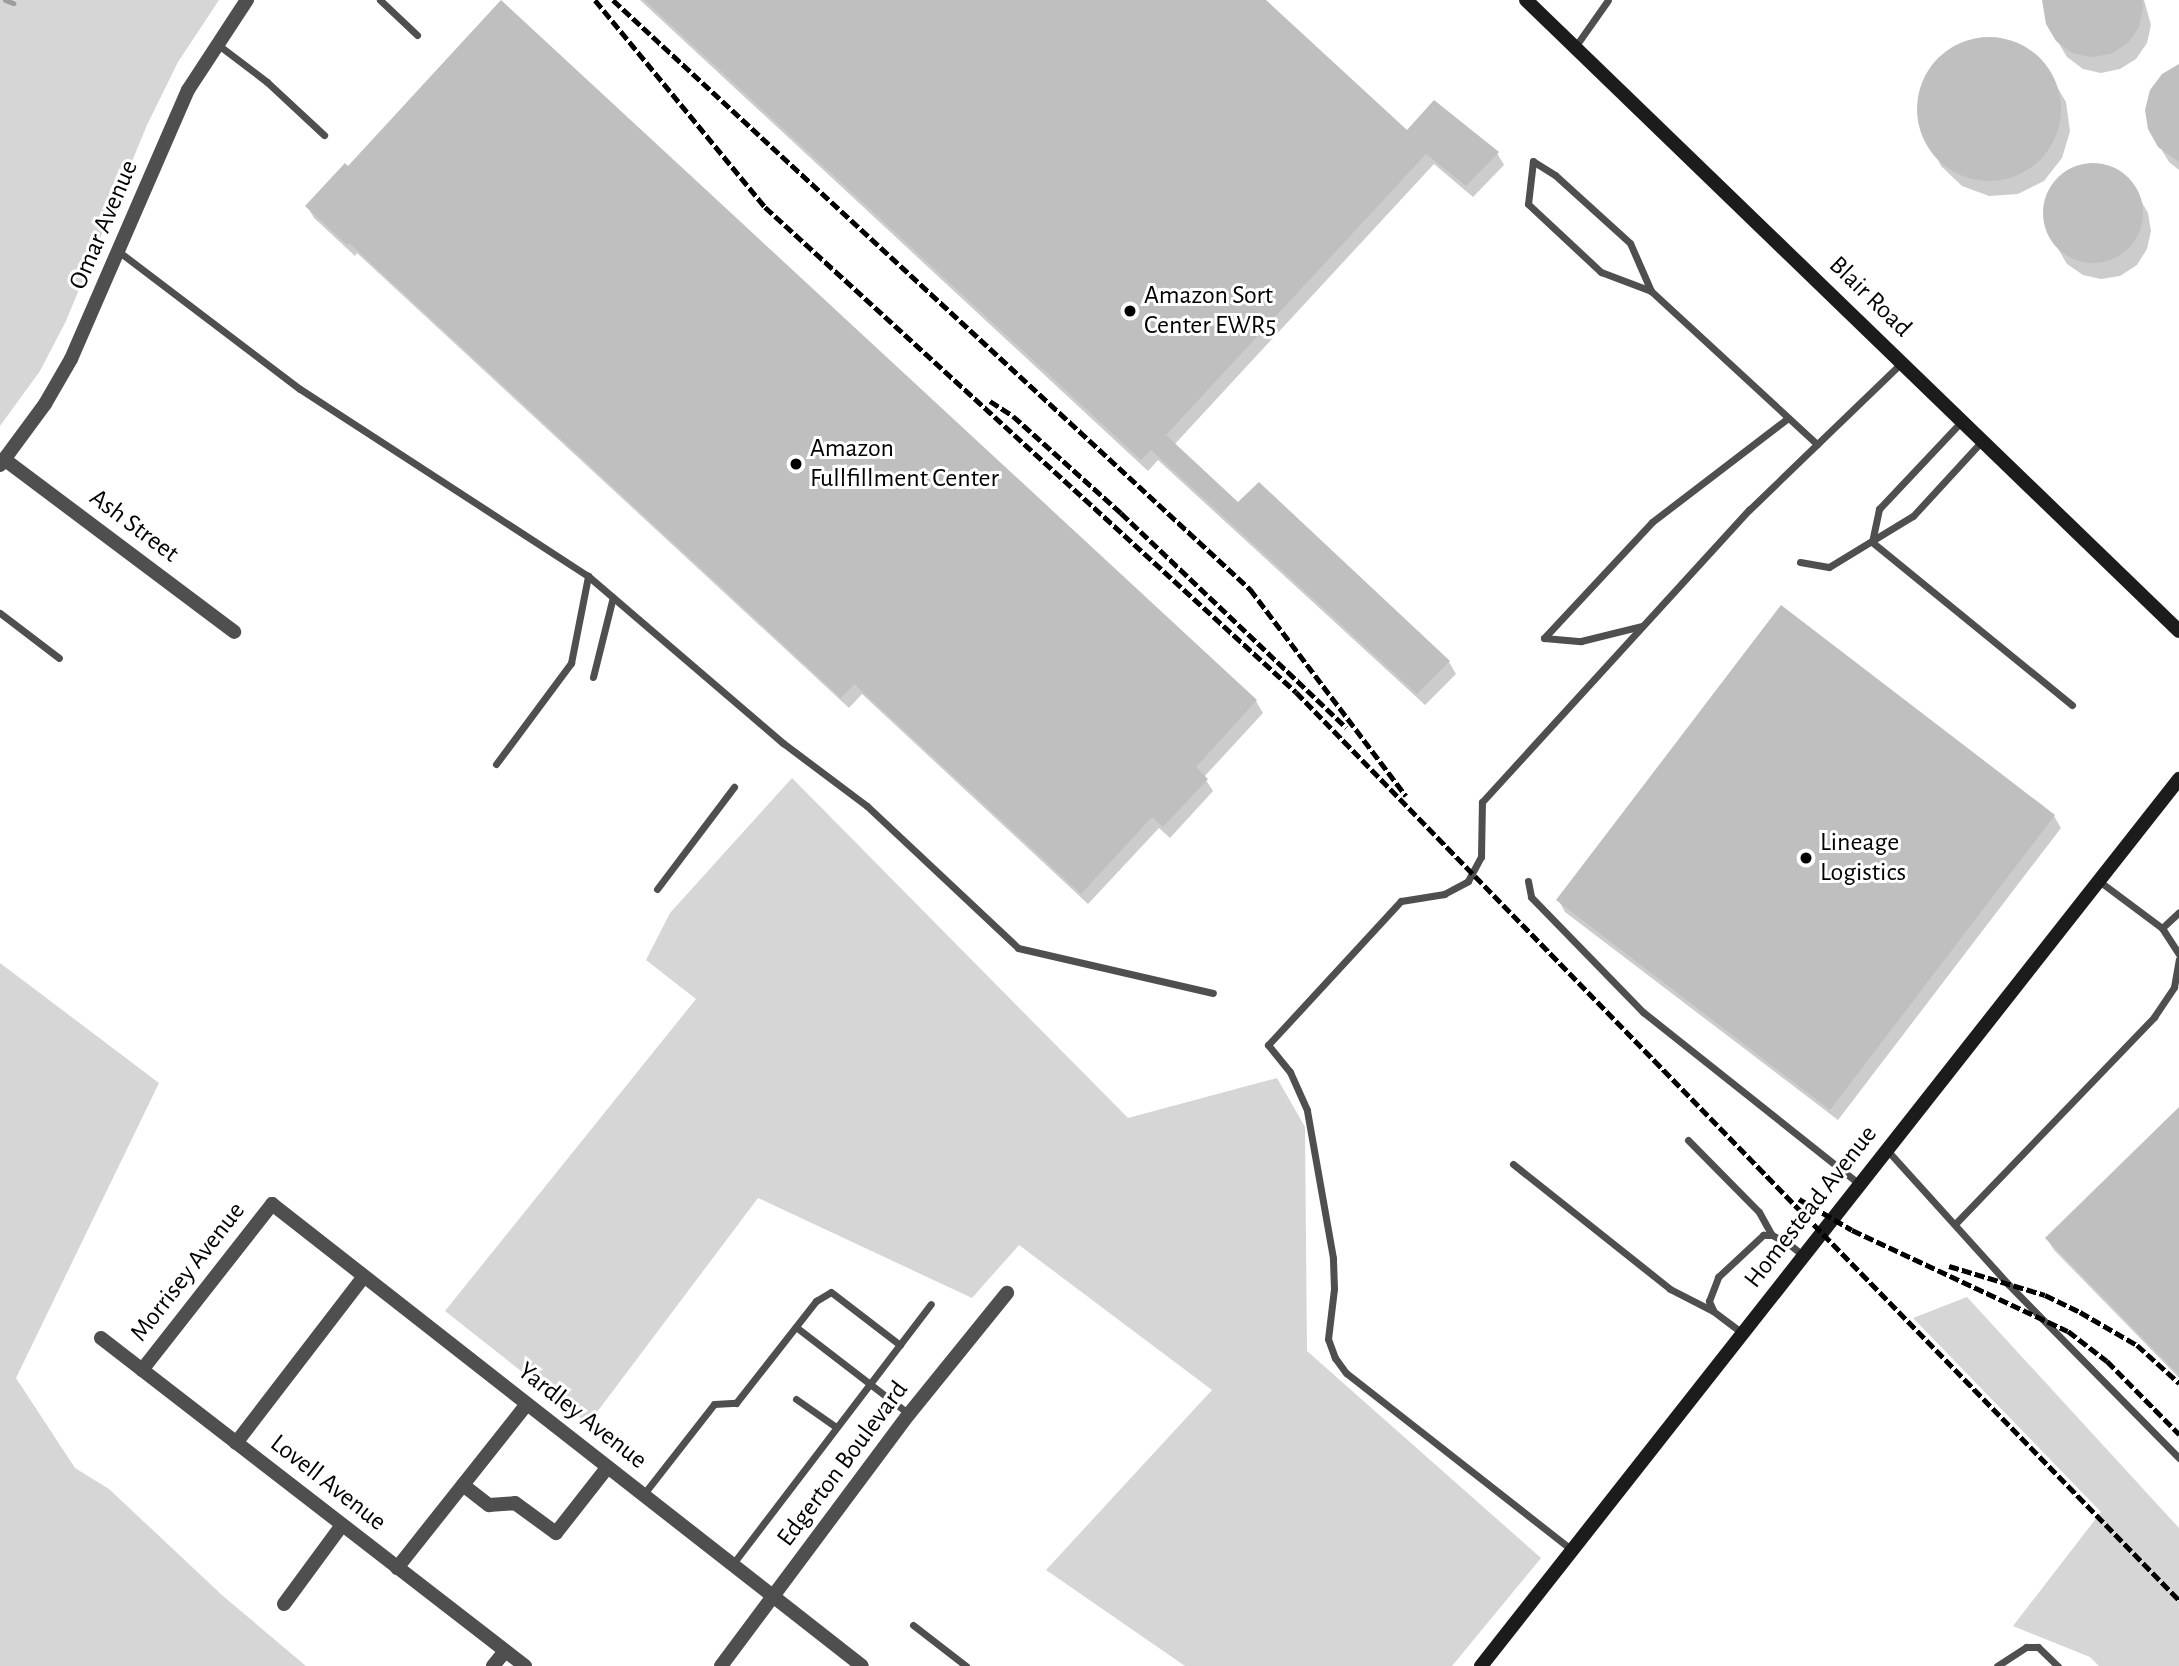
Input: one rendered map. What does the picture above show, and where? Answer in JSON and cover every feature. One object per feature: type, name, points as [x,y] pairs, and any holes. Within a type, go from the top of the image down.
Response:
[{"type":"street","name":"Omar Avenue","points":[[2,462],[45,404],[71,359],[175,117],[216,44],[247,0]]},
{"type":"street","name":"Blair Road","points":[[1526,0],[2179,631]]},
{"type":"street","name":"Ash Street","points":[[2,462],[234,632]]},
{"type":"street","name":"Homestead Avenue","points":[[1481,1666],[2179,779]]},
{"type":"street","name":"Yardley Avenue","points":[[272,1203],[862,1666]]},
{"type":"street","name":"Morrisey Avenue","points":[[142,1370],[272,1203]]},
{"type":"street","points":[[236,1443],[364,1276]]},
{"type":"street","name":"Edgerton Boulevard","points":[[721,1666],[909,1414],[1007,1293]]},
{"type":"street","name":"Lovell Avenue","points":[[101,1338],[525,1666]]},
{"type":"street","points":[[397,1568],[527,1404]]},
{"type":"street","points":[[463,1485],[489,1505],[515,1503],[556,1533],[607,1468]]},
{"type":"street","points":[[284,1604],[342,1525]]},
{"type":"street","points":[[494,1666],[505,1651]]},
{"type":"lane","points":[[380,0],[417,35]]},
{"type":"lane","points":[[1575,47],[1608,0]]},
{"type":"lane","points":[[216,44],[287,100],[324,135]]},
{"type":"lane","points":[[1651,291],[1630,243],[1555,174],[1533,161],[1528,204],[1601,272],[1651,291],[1817,444]]},
{"type":"lane","points":[[118,251],[300,389],[588,576],[783,743],[867,806],[1018,948],[1213,993]]},
{"type":"lane","points":[[1572,1550],[1346,1373],[1335,1358],[1328,1339],[1334,1289],[1333,1258],[1307,1110],[1290,1072],[1268,1045],[1401,901],[1444,894],[1468,881],[1481,857],[1482,802],[1749,510],[1902,362]]},
{"type":"lane","points":[[1642,626],[1581,641],[1544,638],[1652,522],[1788,418]]},
{"type":"lane","points":[[1872,542],[1879,509],[1962,421]]},
{"type":"lane","points":[[1800,562],[1829,567],[1913,516],[1983,441]]},
{"type":"lane","points":[[1872,542],[2072,705]]},
{"type":"lane","points":[[496,764],[571,663],[588,576]]},
{"type":"lane","points":[[593,677],[613,597]]},
{"type":"lane","points":[[0,613],[59,658]]},
{"type":"lane","points":[[657,889],[733,788]]},
{"type":"lane","points":[[1528,881],[1531,897],[1643,1012],[1860,1185]]},
{"type":"lane","points":[[1955,1223],[2154,1017],[2174,988],[2179,956],[2162,928],[2099,881]]},
{"type":"lane","points":[[2162,928],[2179,912]]},
{"type":"lane","points":[[1688,1140],[1759,1212],[1772,1235],[1804,1256]]},
{"type":"lane","points":[[1887,1150],[2008,1284],[2179,1458]]},
{"type":"lane","points":[[1513,1164],[1670,1289],[1713,1311],[1743,1334]]},
{"type":"lane","points":[[1713,1311],[1709,1301],[1718,1277],[1754,1240],[1763,1235],[1772,1235]]},
{"type":"lane","points":[[643,1495],[714,1404],[736,1403],[816,1301],[831,1292],[900,1345]]},
{"type":"lane","points":[[732,1565],[931,1304]]},
{"type":"lane","points":[[796,1327],[909,1414]]},
{"type":"lane","points":[[796,1399],[836,1427]]},
{"type":"lane","points":[[913,1625],[966,1666]]},
{"type":"lane","points":[[1997,1666],[2026,1647],[2038,1647],[2058,1666]]},
{"type":"shaded area","points":[[0,0],[219,0],[178,62],[147,125],[66,321],[40,371],[0,426]]},
{"type":"shaded area","points":[[792,778],[1128,1118],[1277,1078],[1305,1127],[1307,1351],[1541,1558],[1452,1666],[1185,1666],[1046,1570],[1212,1390],[1019,1245],[972,1298],[758,1198],[588,1424],[445,1311],[696,999],[646,960],[670,913]]},
{"type":"shaded area","points":[[0,963],[159,1083],[16,1378],[75,1468],[109,1489],[223,1596],[306,1666],[0,1666]]},
{"type":"shaded area","points":[[1967,1297],[2179,1528],[2179,1666],[2099,1666],[2090,1657],[2013,1626],[2101,1512],[1913,1318]]},
{"type":"building","name":"Amazon Fullfillment Center","points":[[501,0],[1257,700],[1196,767],[1208,779],[1163,827],[1152,817],[1081,894],[854,684],[841,698],[349,243],[347,245],[305,206],[345,163],[348,166]]},
{"type":"building","name":"Amazon Sort Center EWR5","points":[[644,0],[1266,0],[1407,130],[1434,100],[1499,152],[1466,186],[1426,154],[1166,435],[1238,502],[1259,482],[1450,661],[1417,694],[1151,450],[1141,460]]},
{"type":"building","points":[[2042,0],[2142,0],[2143,8],[2139,27],[2128,43],[2111,54],[2091,57],[2072,53],[2056,41],[2046,24]]},
{"type":"building","points":[[1989,37],[2016,43],[2040,58],[2055,82],[2061,109],[2055,136],[2040,160],[2016,175],[1989,181],[1962,175],[1938,160],[1923,136],[1917,109],[1923,82],[1938,58],[1962,43]]},
{"type":"building","points":[[2179,64],[2179,162],[2158,147],[2148,129],[2145,110],[2150,90],[2162,74]]},
{"type":"building","points":[[2093,163],[2112,167],[2128,178],[2139,194],[2143,213],[2139,232],[2128,248],[2112,259],[2093,263],[2074,259],[2058,248],[2047,232],[2043,213],[2047,194],[2058,178],[2074,167]]},
{"type":"building","name":"Lineage Logistics","points":[[1781,605],[2055,815],[1830,1110],[1556,900]]},
{"type":"building","points":[[2179,1107],[2179,1375],[2045,1238]]},
{"type":"waterway","points":[[5,0],[13,3]]},
{"type":"railway","points":[[595,0],[765,207],[1296,692],[2179,1600]]},
{"type":"railway","points":[[613,0],[1250,589],[1406,796]]},
{"type":"railway","points":[[990,401],[1013,416],[1121,513],[1346,727]]},
{"type":"railway","points":[[1799,1199],[1852,1230],[2068,1331],[2107,1361],[2179,1434]]},
{"type":"railway","points":[[1949,1266],[2045,1295],[2080,1312],[2137,1345],[2179,1383]]},
{"type":"place","name":"Amazon Sort Center EWR5","points":[[1130,311]]},
{"type":"place","name":"Amazon Fullfillment Center","points":[[796,464]]},
{"type":"place","name":"Lineage Logistics","points":[[1806,858]]}]
